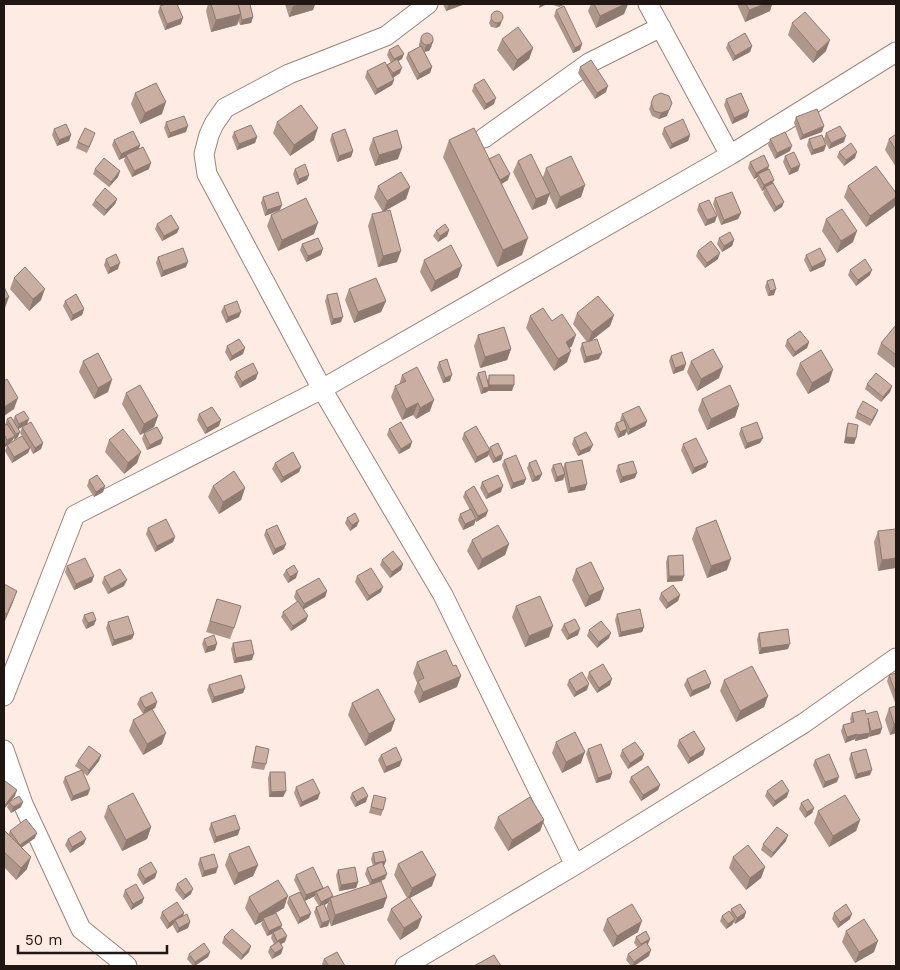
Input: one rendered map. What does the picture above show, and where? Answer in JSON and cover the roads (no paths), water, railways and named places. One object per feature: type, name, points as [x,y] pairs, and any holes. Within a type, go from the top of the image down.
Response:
[{"type":"street","points":[[428,4],[386,36],[289,74],[225,108],[214,124],[204,154],[208,174],[322,390],[443,595],[575,865]]},
{"type":"street","points":[[648,4],[730,155]]},
{"type":"street","points":[[484,138],[589,63],[661,27]]},
{"type":"street","points":[[4,696],[75,514],[322,390],[730,155],[896,52]]},
{"type":"street","points":[[405,966],[575,865],[804,723],[896,658]]},
{"type":"street","points":[[4,752],[23,804],[81,929],[127,966]]}]
